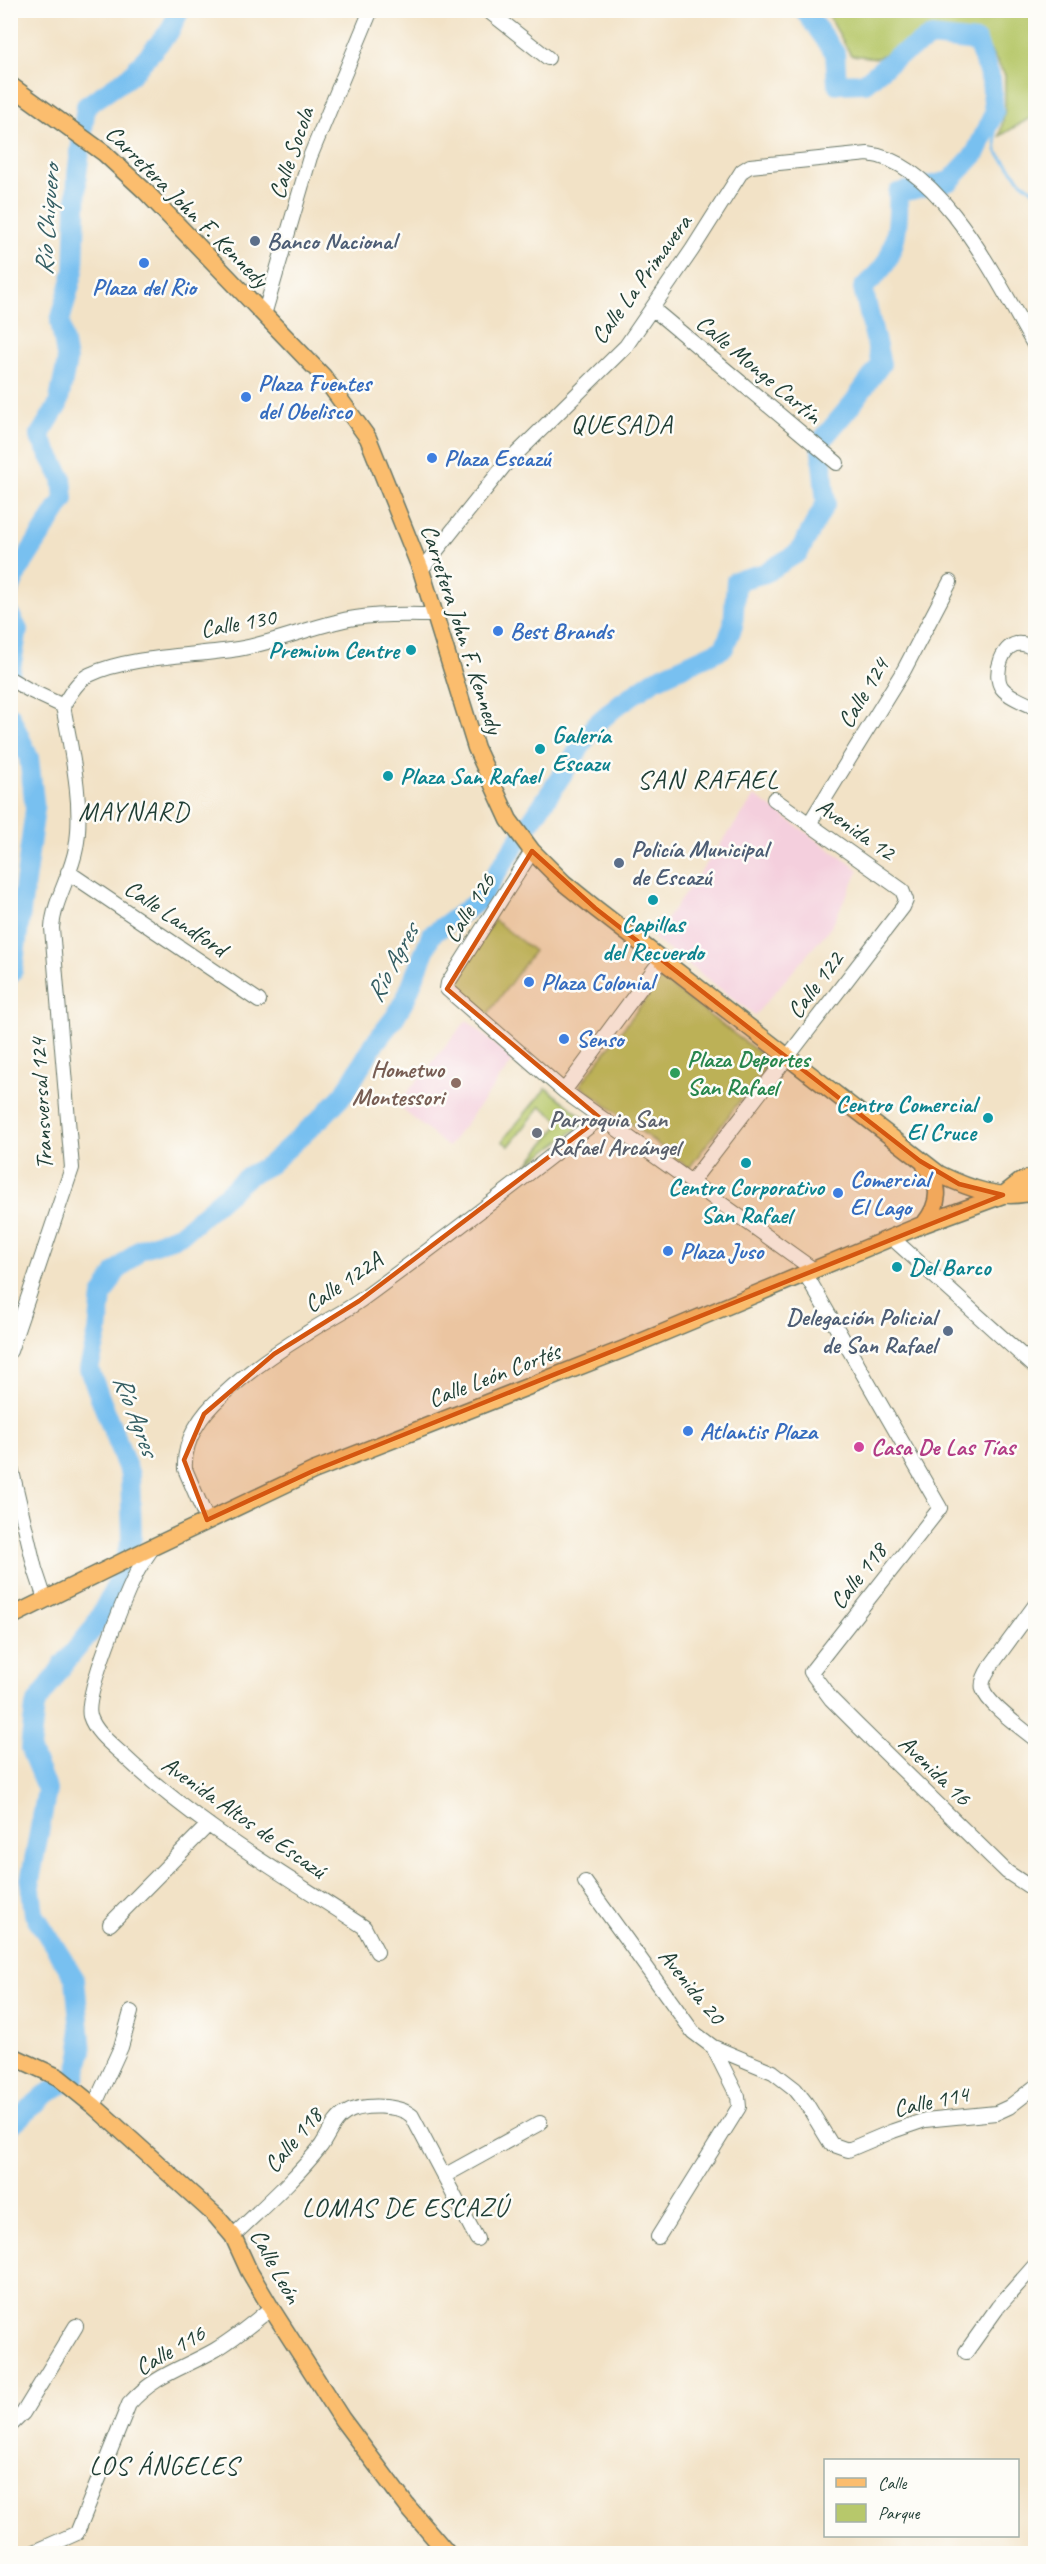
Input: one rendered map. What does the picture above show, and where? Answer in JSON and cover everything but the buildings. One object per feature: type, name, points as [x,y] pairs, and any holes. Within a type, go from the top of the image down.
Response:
[{"type":"main road","name":"Carretera John F. Kennedy","points":[[10,85],[104,153],[145,191],[323,376],[368,438],[421,570],[472,737],[509,820],[528,846],[564,883],[920,1161],[959,1184],[1003,1195]]},
{"type":"main road","points":[[920,1161],[930,1172],[936,1185],[937,1199],[933,1213],[924,1224]]},
{"type":"main road","points":[[959,1184],[993,1185],[1028,1178]]},
{"type":"main road","name":"Calle León Cortés","points":[[10,1617],[207,1520],[313,1471],[624,1349],[924,1224],[1003,1195],[1028,1178]]},
{"type":"main road","name":"Calle León Cortés","points":[[1003,1195],[1026,1194],[1035,1191]]},
{"type":"main road","name":"Calle León","points":[[10,2055],[58,2077],[94,2106],[195,2195],[233,2236],[249,2271],[271,2308],[342,2419],[407,2506],[448,2553]]},
{"type":"street","name":"Calle Socola","points":[[264,315],[310,157],[371,10]]},
{"type":"street","points":[[487,10],[548,58]]},
{"type":"street","name":"Calle La Primavera","points":[[421,570],[504,466],[626,346],[653,309],[742,171],[750,166],[868,154],[884,156],[904,165],[939,198],[966,230],[1035,348]]},
{"type":"street","name":"Calle Monge Cartín","points":[[653,309],[837,463]]},
{"type":"street","name":"Calle 124","points":[[809,824],[904,670],[950,582]]},
{"type":"street","name":"Calle 130","points":[[63,706],[71,692],[88,675],[119,664],[238,649],[290,637],[336,621],[378,614],[436,615]]},
{"type":"street","points":[[1035,650],[1022,644],[1013,645],[1006,650],[998,672],[1000,685],[1004,691],[1035,708]]},
{"type":"street","points":[[10,679],[63,706]]},
{"type":"street","name":"Transversal 124","points":[[10,1351],[72,1168],[52,928],[53,915],[75,852],[79,831],[73,761],[63,706]]},
{"type":"street","name":"Avenida 12","points":[[774,799],[902,890],[906,900]]},
{"type":"street","name":"Calle 126","points":[[528,846],[448,983],[447,989],[564,1091]]},
{"type":"street","name":"Calle Landford","points":[[68,873],[259,1001]]},
{"type":"street","name":"Calle 122","points":[[692,1181],[789,1057],[906,900]]},
{"type":"street","points":[[662,959],[564,1091],[692,1181],[810,1271]]},
{"type":"street","name":"Calle 122A","points":[[207,1520],[185,1469],[184,1460],[192,1433],[204,1414],[222,1395],[274,1354],[358,1301],[521,1181],[600,1118]]},
{"type":"street","points":[[892,1238],[1035,1368]]},
{"type":"street","name":"Calle 118","points":[[810,1271],[940,1508],[810,1672]]},
{"type":"street","points":[[10,1463],[35,1569],[45,1599]]},
{"type":"street","name":"Avenida Altos de Escazú","points":[[145,1550],[96,1675],[90,1696],[90,1716],[100,1732],[152,1782],[208,1825],[364,1927],[377,1952]]},
{"type":"street","points":[[1035,1604],[984,1677],[983,1688],[989,1700],[1035,1740]]},
{"type":"street","name":"Avenida 16","points":[[810,1672],[831,1699],[1007,1872],[1035,1891]]},
{"type":"street","points":[[110,1924],[208,1825]]},
{"type":"street","name":"Avenida 20","points":[[585,1881],[693,2032],[713,2047],[773,2072],[795,2089],[807,2103],[831,2144]]},
{"type":"street","points":[[94,2106],[121,2047],[132,2012]]},
{"type":"street","points":[[658,2237],[739,2107],[738,2097],[713,2047]]},
{"type":"street","name":"Calle 114","points":[[831,2144],[848,2150],[926,2120],[996,2113],[1009,2107],[1035,2086]]},
{"type":"street","name":"Calle 118","points":[[233,2236],[279,2192],[321,2146],[345,2114],[359,2109],[404,2109],[412,2116],[444,2176]]},
{"type":"street","points":[[477,2239],[444,2176],[540,2122]]},
{"type":"street","points":[[966,2352],[998,2307],[1035,2264]]},
{"type":"street","name":"Calle 116","points":[[30,2553],[77,2533],[129,2404],[142,2390],[187,2362],[214,2351],[271,2308]]},
{"type":"street","points":[[10,2426],[23,2414],[76,2326]]},
{"type":"highlighted area","points":[[532,851],[595,908],[920,1161],[959,1184],[1003,1195],[313,1471],[207,1520],[184,1460],[204,1414],[274,1354],[359,1301],[600,1118],[447,989]]},
{"type":"shaded area","points":[[755,796],[859,870],[831,927],[755,1015],[653,938]]},
{"type":"shaded area","name":"Hometwo Montessori","points":[[467,1020],[513,1061],[448,1147],[397,1105]]},
{"type":"green space","points":[[826,11],[1035,11],[1035,115],[1000,136],[1005,108],[1005,75],[981,35],[939,31],[904,44],[877,58],[851,55]]},
{"type":"green space","points":[[494,920],[534,951],[485,1018],[450,987]]},
{"type":"green space","name":"Plaza Deportes San Rafael","points":[[661,979],[770,1061],[689,1168],[580,1085]]},
{"type":"green space","points":[[546,1088],[588,1121],[528,1164],[561,1122],[541,1106],[509,1146],[502,1141]]},
{"type":"waterway","name":"Río Chiquero","points":[[10,590],[18,571],[64,499],[62,478],[39,436],[58,405],[67,361],[60,321],[74,271],[77,175],[86,106],[130,76],[169,32],[180,10]]},
{"type":"waterway","name":"Río Agres","points":[[10,2126],[45,2095],[76,2076],[82,2052],[75,1979],[34,1914],[30,1881],[47,1790],[30,1749],[35,1706],[63,1665],[93,1629],[118,1582],[132,1537],[130,1475],[89,1369],[98,1332],[102,1296],[116,1272],[140,1249],[180,1235],[248,1176],[269,1165],[344,1094],[374,1044],[395,1017],[406,998],[431,935],[478,901],[595,725],[618,705],[654,680],[724,648],[733,626],[736,581],[765,573],[799,552],[826,503],[820,442],[853,403],[881,364],[863,288],[883,267],[894,243],[898,193],[950,181],[975,154],[994,113],[991,80],[977,42],[931,37],[896,57],[865,83],[837,84],[835,53],[804,10]]},
{"type":"waterway","points":[[994,113],[997,152],[1021,181],[1036,193]]},
{"type":"waterway","name":"Río Chiquero","points":[[10,615],[18,630],[10,673]]},
{"type":"waterway","name":"Río Chiquero","points":[[10,715],[29,758],[35,809],[13,970],[10,975]]},
{"type":"place","name":"Banco Nacional","points":[[255,241]]},
{"type":"place","name":"Plaza del Rio","points":[[144,263]]},
{"type":"place","name":"Plaza Fuentes del Obelisco","points":[[246,397]]},
{"type":"place","name":"Plaza Escazú","points":[[432,458]]},
{"type":"place","name":"Best Brands","points":[[498,631]]},
{"type":"place","name":"Premium Centre","points":[[411,650]]},
{"type":"place","name":"Galería Escazu","points":[[540,749]]},
{"type":"place","name":"Plaza San Rafael","points":[[388,776]]},
{"type":"place","name":"Policía Municipal de Escazú","points":[[619,863]]},
{"type":"place","name":"Capillas del Recuerdo","points":[[653,900]]},
{"type":"place","name":"Plaza Colonial","points":[[529,982]]},
{"type":"place","name":"Senso","points":[[564,1039]]},
{"type":"place","name":"Plaza Deportes San Rafael","points":[[675,1073]]},
{"type":"place","name":"Hometwo Montessori","points":[[456,1083]]},
{"type":"place","name":"Centro Comercial El Cruce","points":[[988,1118]]},
{"type":"place","name":"Parroquia San Rafael Arcángel","points":[[537,1133]]},
{"type":"place","name":"Centro Corporativo San Rafael","points":[[746,1163]]},
{"type":"place","name":"Comercial El Lago","points":[[838,1193]]},
{"type":"place","name":"Plaza Juso","points":[[668,1251]]},
{"type":"place","name":"Del Barco","points":[[897,1267]]},
{"type":"place","name":"Delegación Policial de San Rafael","points":[[948,1331]]},
{"type":"place","name":"Atlantis Plaza","points":[[688,1431]]},
{"type":"place","name":"Casa De Las Tías","points":[[859,1447]]},
{"type":"district","name":"QUESADA","points":[[622,424]]},
{"type":"district","name":"SAN RAFAEL","points":[[708,779]]},
{"type":"district","name":"MAYNARD","points":[[134,811]]},
{"type":"district","name":"LOMAS DE ESCAZÚ","points":[[405,2207]]},
{"type":"district","name":"LOS ÁNGELES","points":[[164,2465]]}]
